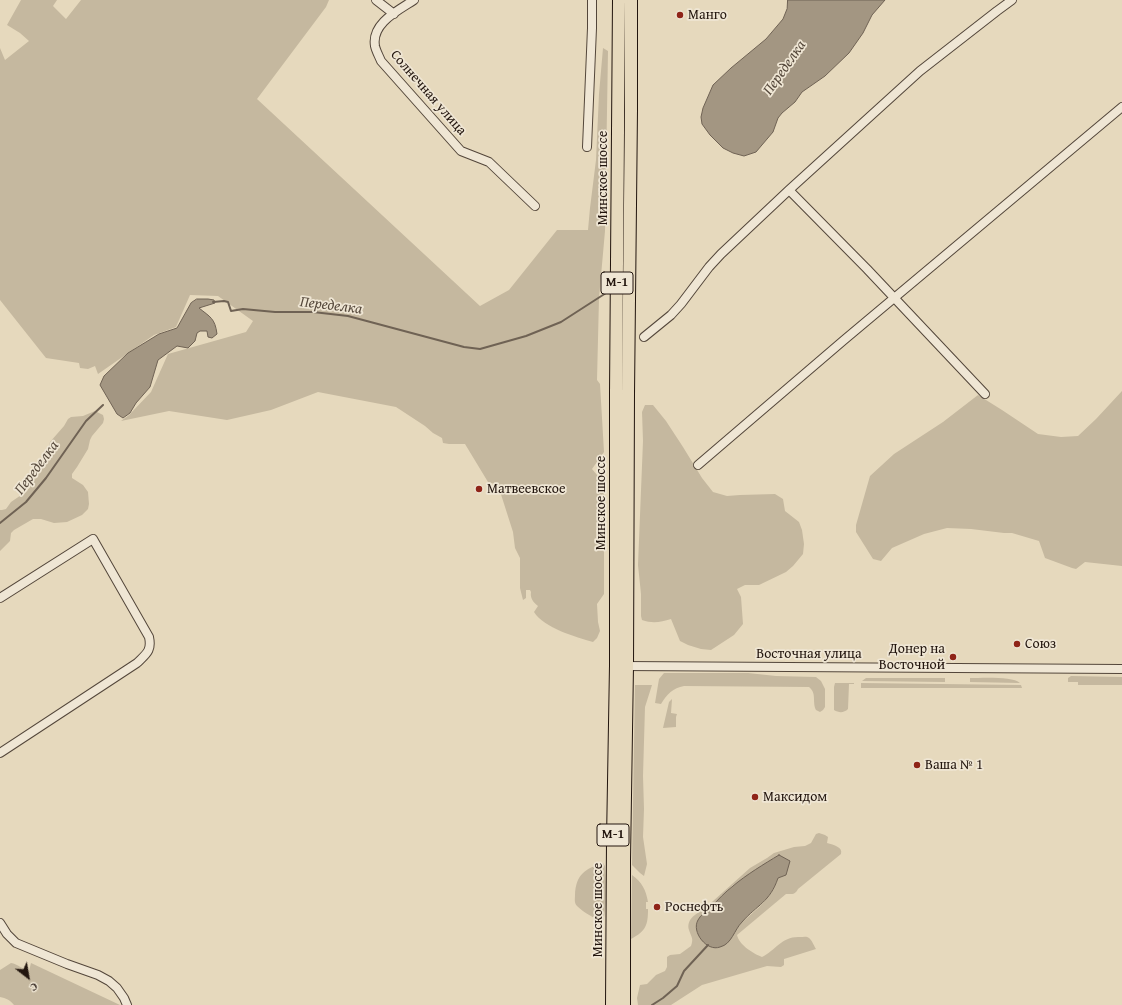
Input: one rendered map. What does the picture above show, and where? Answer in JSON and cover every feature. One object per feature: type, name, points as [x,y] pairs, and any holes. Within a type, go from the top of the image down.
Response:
[{"type":"highway","name":"Минское шоссе","points":[[619,0],[616,393],[622,666],[624,1005]]},
{"type":"highway","name":"Минское шоссе","points":[[612,1005],[613,840],[622,666],[628,394],[631,0]]},
{"type":"street","points":[[376,0],[394,14]]},
{"type":"street","name":"Солнечная улица","points":[[414,0],[385,20],[375,34],[375,46],[381,61],[461,151],[489,162],[535,206]]},
{"type":"street","points":[[587,146],[592,0]]},
{"type":"street","points":[[644,336],[671,315],[721,254],[789,190],[920,71],[1012,0]]},
{"type":"street","points":[[698,465],[1122,107]]},
{"type":"street","points":[[789,190],[867,269],[985,394]]},
{"type":"street","points":[[0,598],[93,539],[150,637],[151,645],[137,663],[0,753]]},
{"type":"street","name":"Восточная улица","points":[[622,666],[1122,670]]},
{"type":"street","points":[[0,923],[7,934],[16,943],[98,975],[109,981],[117,988],[127,1005]]},
{"type":"shaded area","points":[[21,0],[57,0],[53,6],[66,19],[81,0],[329,0],[326,7],[257,99],[480,306],[509,290],[557,230],[588,230],[596,160],[603,48],[608,51],[605,231],[599,298],[597,380],[600,384],[604,452],[592,469],[604,480],[604,594],[597,604],[600,631],[597,638],[593,642],[561,631],[545,623],[534,612],[538,606],[532,600],[530,590],[526,590],[526,598],[523,600],[520,588],[520,558],[515,548],[513,532],[498,485],[488,482],[465,444],[443,443],[442,438],[396,407],[318,392],[271,410],[227,420],[169,411],[121,421],[129,415],[151,392],[168,354],[246,332],[253,321],[218,296],[190,295],[176,327],[154,335],[98,374],[95,366],[88,369],[80,368],[79,363],[46,358],[0,300],[0,48],[5,60],[29,41],[7,25]]},
{"type":"shaded area","points":[[1122,391],[1122,566],[1085,562],[1076,569],[1045,558],[1039,541],[1012,533],[947,528],[924,534],[892,548],[881,561],[873,559],[856,532],[856,525],[870,476],[894,454],[943,422],[978,395],[1038,434],[1061,437],[1078,436]]},
{"type":"shaded area","points":[[645,405],[653,405],[666,421],[702,478],[713,492],[727,496],[775,494],[783,499],[785,511],[799,522],[802,530],[804,544],[803,554],[793,566],[786,572],[759,585],[745,585],[737,589],[741,597],[743,624],[734,635],[711,650],[701,649],[680,641],[671,619],[657,622],[642,620],[638,565],[643,441],[642,412]]},
{"type":"shaded area","points":[[95,411],[103,415],[103,423],[92,436],[88,449],[72,474],[72,478],[83,485],[88,492],[88,509],[82,515],[67,522],[54,523],[41,519],[33,519],[14,530],[11,533],[10,541],[0,551],[0,510],[6,509],[11,502],[27,491],[34,480],[34,471],[48,450],[50,442],[68,419],[71,417],[83,416]]},
{"type":"shaded area","points":[[664,673],[748,673],[776,676],[816,677],[821,681],[825,689],[825,707],[820,712],[816,710],[814,695],[809,687],[684,686],[671,692],[661,704],[655,703],[659,679]]},
{"type":"shaded area","points":[[1071,676],[1122,677],[1122,685],[1078,685],[1078,682],[1068,682],[1068,678]]},
{"type":"shaded area","points":[[866,678],[945,678],[945,682],[862,681]]},
{"type":"shaded area","points":[[970,678],[1004,678],[1020,683],[970,682]]},
{"type":"shaded area","points":[[835,683],[854,683],[849,684],[848,709],[843,712],[834,710]]},
{"type":"shaded area","points":[[861,683],[1021,685],[1022,688],[861,688]]},
{"type":"shaded area","points":[[635,685],[652,685],[645,707],[643,837],[647,864],[644,876],[632,865]]},
{"type":"shaded area","points":[[672,699],[671,713],[677,714],[676,727],[663,728],[669,702]]},
{"type":"shaded area","points":[[819,833],[828,837],[827,843],[839,848],[841,850],[841,854],[796,892],[793,894],[786,894],[737,935],[738,939],[744,946],[762,957],[784,941],[794,937],[808,937],[816,949],[784,959],[784,965],[781,967],[767,966],[702,985],[671,1005],[638,1005],[637,998],[640,985],[647,984],[656,975],[665,971],[667,967],[667,957],[670,955],[680,954],[691,946],[692,939],[688,926],[694,915],[703,910],[750,868],[774,853],[794,847],[805,846],[811,843],[816,834]],"holes":[[[787,871],[786,875],[778,878],[772,892],[758,908],[741,923],[696,924],[702,914],[733,885]]]},
{"type":"shaded area","points":[[603,863],[605,866],[606,895],[603,923],[580,909],[576,905],[575,899],[577,882],[583,873],[586,870]]},
{"type":"shaded area","points":[[632,875],[641,883],[645,890],[648,902],[646,902],[646,909],[648,909],[647,923],[645,927],[640,933],[631,939]]},
{"type":"shaded area","points":[[11,963],[29,971],[31,963],[120,1005],[14,1005],[8,1000],[0,997],[0,970]]},
{"type":"water","points":[[788,0],[885,0],[872,15],[863,33],[849,53],[825,76],[802,92],[795,102],[782,113],[778,118],[773,132],[756,152],[744,156],[733,153],[723,148],[710,135],[702,124],[701,117],[703,108],[713,85],[766,39],[783,19],[787,9]]},
{"type":"water","points":[[197,299],[214,300],[215,303],[199,308],[213,321],[217,334],[212,338],[208,337],[207,331],[200,331],[197,333],[195,341],[188,348],[177,346],[158,360],[150,387],[136,403],[130,413],[123,418],[117,414],[100,385],[104,376],[128,353],[159,334],[177,328],[191,303]]},
{"type":"water","points":[[779,855],[790,861],[786,875],[778,878],[771,893],[763,903],[739,925],[727,943],[715,948],[705,944],[698,935],[696,925],[701,916],[738,882]]},
{"type":"waterway","name":"Переделка","points":[[213,302],[228,302],[231,311],[243,309],[275,312],[313,312],[348,316],[464,347],[480,349],[526,336],[561,322],[606,293]]},
{"type":"waterway","name":"Переделка","points":[[0,523],[26,502],[46,478],[86,421],[103,405]]},
{"type":"waterway","points":[[652,1005],[677,986],[684,971],[708,945]]},
{"type":"place","name":"Манго","points":[[680,15]]},
{"type":"place","name":"Матвеевское","points":[[479,489]]},
{"type":"place","name":"Союз","points":[[1017,644]]},
{"type":"place","name":"Донер на Восточной","points":[[953,657]]},
{"type":"place","name":"Ваша № 1","points":[[917,765]]},
{"type":"place","name":"Максидом","points":[[755,797]]},
{"type":"place","name":"Роснефть","points":[[657,907]]}]
